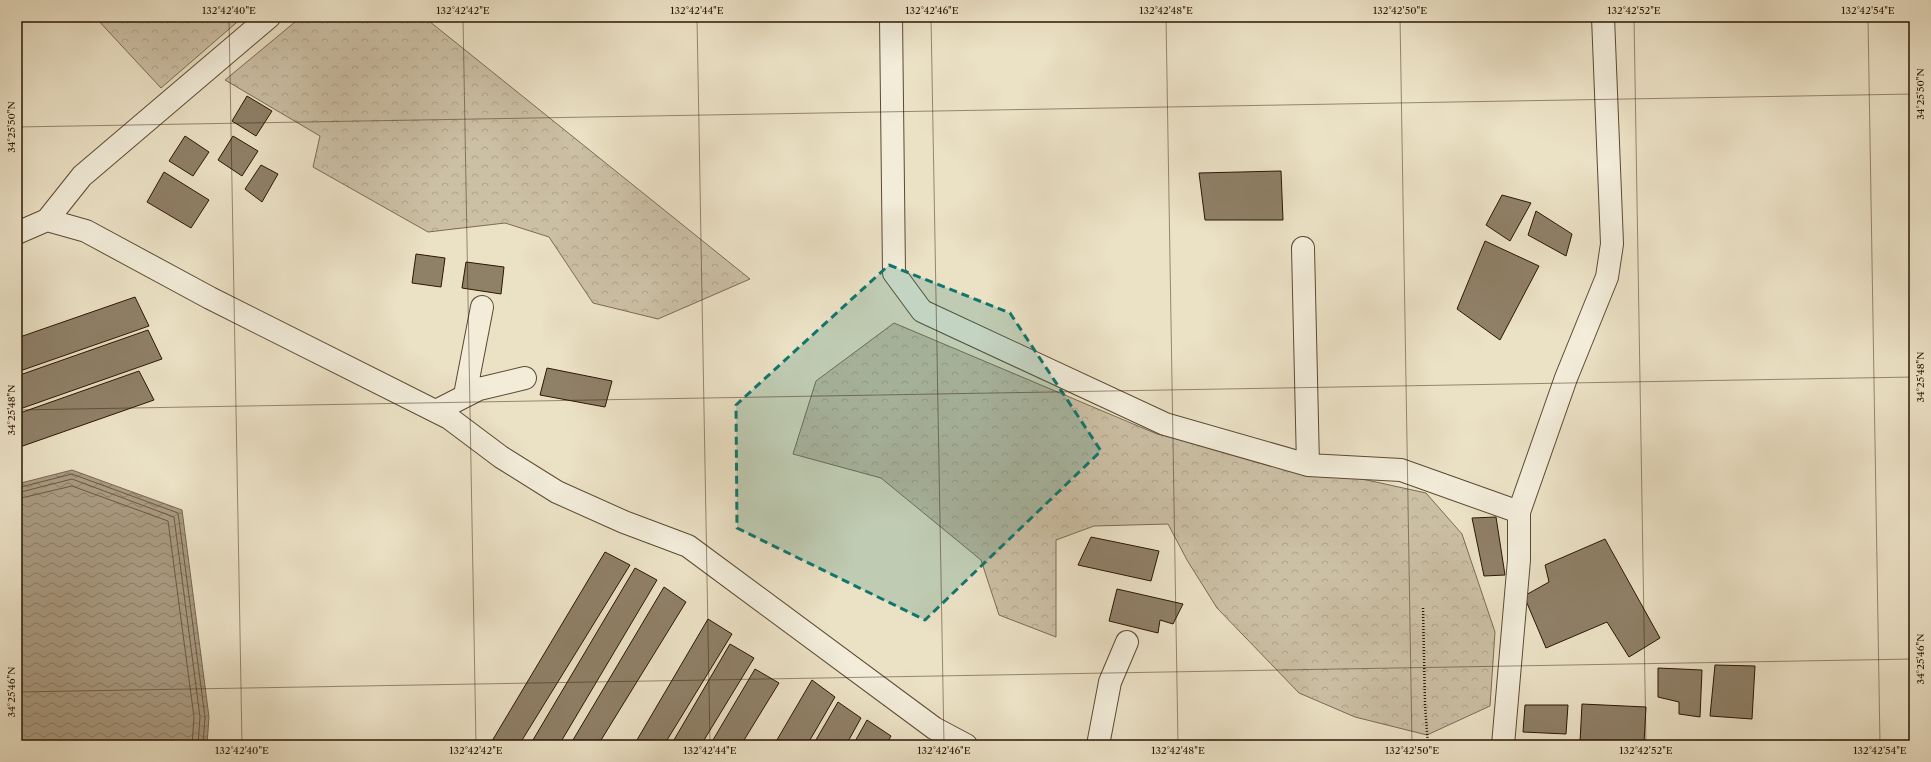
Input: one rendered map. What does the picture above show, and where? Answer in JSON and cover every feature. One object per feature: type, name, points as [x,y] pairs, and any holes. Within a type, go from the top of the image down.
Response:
[{"type":"street","points":[[17,233],[46,220],[82,176],[269,17]]},
{"type":"street","points":[[891,17],[894,273],[922,311],[1165,424],[1308,465],[1401,470],[1519,512]]},
{"type":"street","points":[[1502,745],[1519,560],[1519,512],[1566,378],[1607,277],[1612,244],[1603,17]]},
{"type":"street","points":[[46,220],[86,231],[210,298],[436,411],[449,418],[502,457],[557,492],[624,522],[688,546],[934,728],[966,745]]},
{"type":"street","points":[[1303,248],[1308,465]]},
{"type":"street","points":[[465,395],[482,307]]},
{"type":"street","points":[[436,411],[479,388],[525,378]]},
{"type":"street","points":[[1098,745],[1110,682],[1127,642]]},
{"type":"path","points":[[1423,608],[1425,705],[1428,745]]},
{"type":"highlighted area","points":[[889,265],[1010,313],[1101,451],[925,620],[737,528],[736,405]]},
{"type":"green space","points":[[95,17],[243,17],[161,88]]},
{"type":"green space","points":[[301,17],[424,17],[750,279],[658,319],[593,303],[549,237],[505,223],[428,232],[313,167],[320,136],[225,80]]},
{"type":"green space","points":[[894,323],[1157,434],[1426,493],[1462,534],[1495,632],[1490,706],[1427,735],[1355,717],[1299,693],[1217,608],[1187,560],[1168,524],[1094,526],[1056,540],[1056,637],[999,615],[981,560],[881,478],[793,454],[816,381]]},
{"type":"water","points":[[72,470],[182,510],[209,717],[207,745],[33,745],[17,737],[17,484]]},
{"type":"building","points":[[247,96],[272,111],[256,136],[232,121]]},
{"type":"building","points":[[185,136],[209,152],[193,176],[169,161]]},
{"type":"building","points":[[233,136],[258,151],[242,176],[218,160]]},
{"type":"building","points":[[261,165],[278,174],[262,202],[245,189]]},
{"type":"building","points":[[1281,171],[1283,220],[1205,220],[1199,173]]},
{"type":"building","points":[[164,172],[209,200],[191,228],[147,202]]},
{"type":"building","points":[[1502,195],[1531,203],[1510,241],[1486,225]]},
{"type":"building","points":[[1536,211],[1572,234],[1566,256],[1528,235]]},
{"type":"building","points":[[1485,241],[1539,266],[1500,340],[1457,309]]},
{"type":"building","points":[[416,254],[445,258],[441,287],[412,283]]},
{"type":"building","points":[[466,262],[504,267],[501,294],[462,288]]},
{"type":"building","points":[[135,297],[149,326],[17,372],[17,338]]},
{"type":"building","points":[[148,330],[162,359],[17,410],[17,376]]},
{"type":"building","points":[[547,368],[612,381],[605,407],[540,395]]},
{"type":"building","points":[[139,371],[154,400],[17,448],[17,414]]},
{"type":"building","points":[[1496,517],[1505,575],[1484,576],[1472,518]]},
{"type":"building","points":[[1091,537],[1159,551],[1151,581],[1078,565]]},
{"type":"building","points":[[1605,539],[1660,638],[1629,657],[1607,622],[1546,648],[1524,596],[1549,582],[1545,565]]},
{"type":"building","points":[[605,552],[630,565],[519,745],[498,745],[492,741]]},
{"type":"building","points":[[635,568],[657,580],[559,745],[530,745]]},
{"type":"building","points":[[664,587],[686,602],[598,745],[570,745]]},
{"type":"building","points":[[1117,589],[1183,604],[1173,624],[1160,620],[1158,633],[1109,621]]},
{"type":"building","points":[[708,619],[732,634],[664,745],[634,745]]},
{"type":"building","points":[[730,644],[754,658],[701,745],[671,745]]},
{"type":"building","points":[[1715,665],[1755,666],[1752,719],[1710,716]]},
{"type":"building","points":[[1658,668],[1702,670],[1700,717],[1679,714],[1679,702],[1658,697]]},
{"type":"building","points":[[755,669],[779,683],[741,745],[710,745]]},
{"type":"building","points":[[812,680],[835,697],[807,745],[774,745]]},
{"type":"building","points":[[838,702],[861,718],[846,745],[813,745]]},
{"type":"building","points":[[1582,704],[1646,707],[1644,743],[1580,742]]},
{"type":"building","points":[[1525,705],[1568,705],[1566,734],[1523,732]]},
{"type":"building","points":[[867,720],[891,736],[886,745],[853,745]]}]
